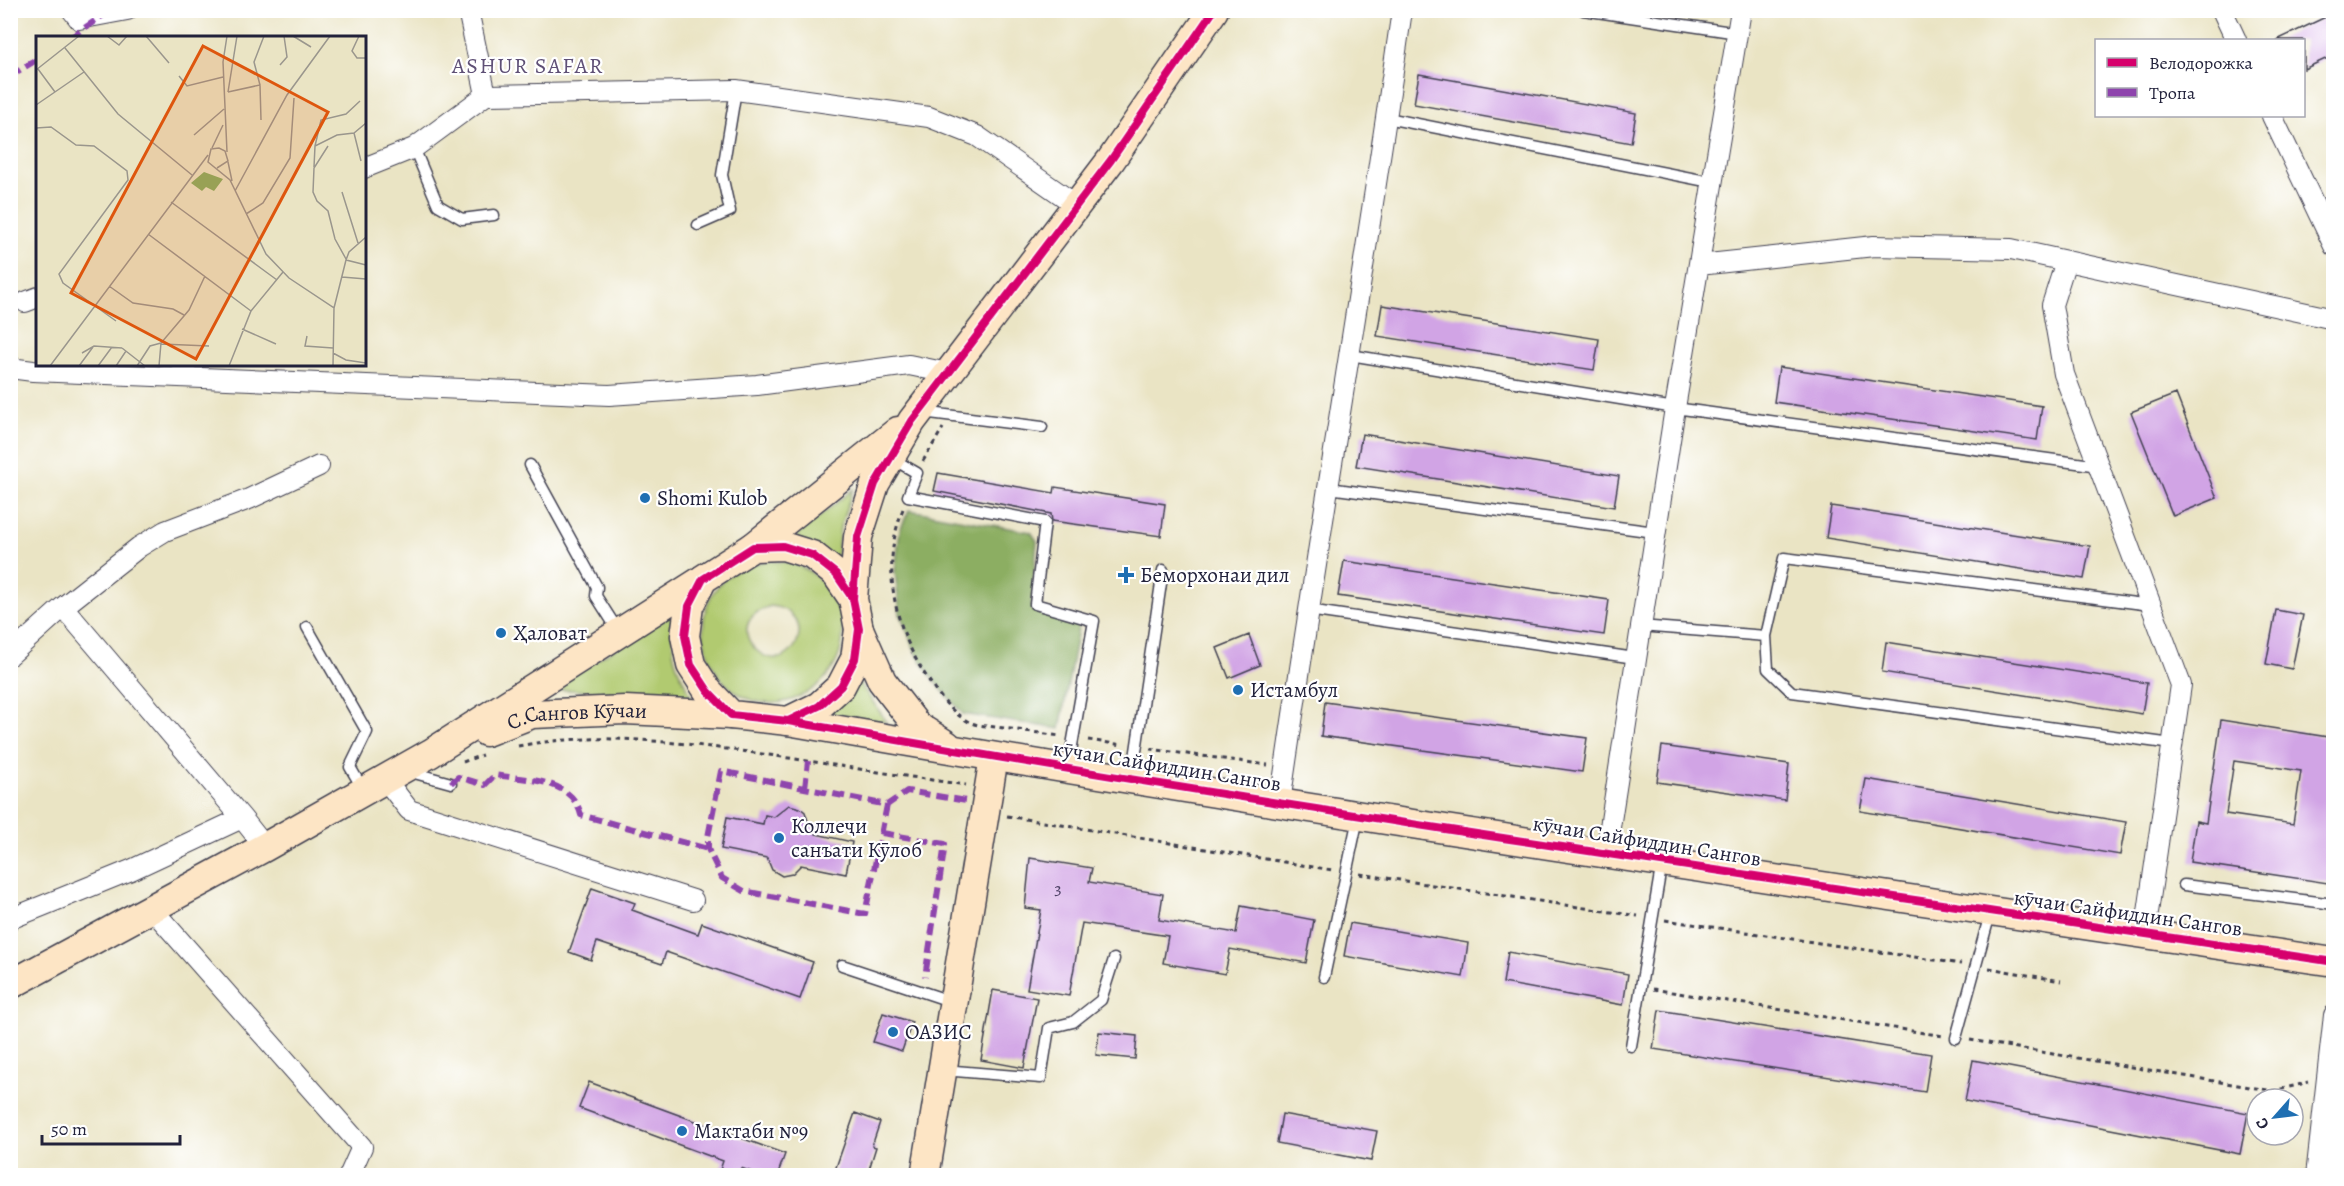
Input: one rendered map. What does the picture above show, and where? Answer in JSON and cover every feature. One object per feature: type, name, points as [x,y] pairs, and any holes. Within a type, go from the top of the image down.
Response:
[{"type":"street","points":[[72,10],[79,19],[127,10]]},
{"type":"street","points":[[468,10],[486,95]]},
{"type":"street","points":[[956,751],[917,726],[882,681],[859,629],[853,599],[858,537],[875,484],[915,416],[1111,160],[1214,10]]},
{"type":"street","points":[[1280,803],[1402,10]]},
{"type":"street","points":[[1606,853],[1711,182],[1741,10]]},
{"type":"street","points":[[2222,10],[2236,39]]},
{"type":"street","points":[[366,167],[414,147],[486,95],[736,90],[929,117],[977,136],[1076,205]]},
{"type":"street","points":[[2272,117],[2334,246]]},
{"type":"street","points":[[1699,265],[1874,246],[2011,249],[2334,319]]},
{"type":"street","points":[[2066,261],[2052,305],[2064,374],[2181,685],[2145,933]]},
{"type":"street","points":[[10,368],[33,371],[609,395],[757,385],[909,365],[948,373]]},
{"type":"street","points":[[10,985],[265,848],[383,780],[433,766],[619,633],[753,547],[915,416]]},
{"type":"street","points":[[10,655],[63,607],[139,547],[165,531],[249,499],[320,466]]},
{"type":"street","points":[[753,547],[783,546],[812,555],[836,574],[853,599]]},
{"type":"street","points":[[703,579],[689,606],[685,636],[692,665],[708,691],[731,715],[788,721],[956,751]]},
{"type":"street","points":[[63,607],[265,848]]},
{"type":"street","points":[[788,721],[819,706],[841,686],[855,659],[859,629]]},
{"type":"street","name":"С.Сангов Кӯчаи","points":[[433,766],[532,714],[625,710],[731,715]]},
{"type":"street","name":"кӯчаи Сайфиддин Сангов","points":[[956,751],[1662,862],[2334,962]]},
{"type":"street","points":[[926,1176],[994,757]]},
{"type":"street","points":[[383,780],[409,810],[693,900]]},
{"type":"street","points":[[10,920],[131,870],[242,818]]},
{"type":"street","points":[[153,909],[362,1147],[349,1176]]},
{"type":"street","points":[[2316,1176],[2334,1015]]},
{"type":"lane","points":[[1583,10],[1738,33]]},
{"type":"lane","points":[[698,225],[730,211],[723,175],[736,90]]},
{"type":"lane","points":[[1387,118],[1711,182]]},
{"type":"lane","points":[[414,147],[438,206],[462,219],[494,215]]},
{"type":"lane","points":[[1350,355],[1675,408],[2099,466]]},
{"type":"lane","points":[[915,416],[952,415],[1042,427]]},
{"type":"lane","points":[[890,458],[917,473],[908,496],[1045,522],[1035,604],[1094,621],[1068,768]]},
{"type":"lane","points":[[530,465],[597,587],[596,596],[619,633]]},
{"type":"lane","points":[[1329,488],[1655,532]]},
{"type":"lane","points":[[2151,605],[1784,558],[1766,636],[1768,669],[1792,692],[2172,744]]},
{"type":"lane","points":[[1132,779],[1164,570]]},
{"type":"lane","points":[[1308,610],[1635,658]]},
{"type":"lane","points":[[1640,626],[1766,636]]},
{"type":"lane","points":[[307,627],[367,732],[350,767],[383,780]]},
{"type":"lane","points":[[433,766],[451,783]]},
{"type":"lane","points":[[1324,977],[1359,815]]},
{"type":"lane","points":[[1631,1047],[1662,862]]},
{"type":"lane","points":[[2184,885],[2334,904]]},
{"type":"lane","points":[[1956,1038],[1991,910]]},
{"type":"lane","points":[[943,1070],[1041,1078],[1049,1028],[1073,1022],[1101,1000],[1114,959]]},
{"type":"lane","points":[[842,965],[954,1002]]},
{"type":"path","points":[[917,473],[952,415]]},
{"type":"path","points":[[908,496],[894,529],[891,567],[894,600],[902,630],[916,662],[955,712],[972,723],[1285,768]]},
{"type":"path","points":[[516,746],[586,739],[665,741],[987,800],[1346,872],[1976,966],[2061,981]]},
{"type":"path","points":[[433,766],[455,765],[485,754]]},
{"type":"path","points":[[1641,987],[2274,1091],[2309,1083],[2329,1057]]},
{"type":"green space","points":[[853,489],[840,527],[836,563],[793,539]]},
{"type":"green space","points":[[909,510],[1031,532],[1037,541],[1031,609],[1079,623],[1060,729],[963,714],[934,681],[915,651],[900,614],[895,572],[900,530]]},
{"type":"green space","points":[[766,561],[793,564],[820,579],[830,591],[841,619],[843,634],[841,650],[835,664],[817,686],[791,700],[763,702],[740,694],[721,678],[709,657],[703,633],[706,608],[718,586],[740,569]],"holes":[[[771,606],[778,607],[794,618],[799,637],[786,655],[774,658],[763,655],[754,647],[748,637],[748,625],[755,614]]]},
{"type":"green space","points":[[674,613],[672,637],[674,656],[680,674],[692,696],[548,689]]},
{"type":"green space","points":[[856,678],[887,722],[827,713]]},
{"type":"building","points":[[2334,13],[2334,55],[2305,69],[2305,39],[2279,39]]},
{"type":"building","points":[[1419,74],[1636,113],[1631,143],[1414,104]]},
{"type":"building","points":[[1382,305],[1599,339],[1594,370],[1377,336]]},
{"type":"building","points":[[1779,367],[2042,406],[2037,440],[1774,402]]},
{"type":"building","points":[[2176,394],[2217,498],[2173,516],[2131,412]]},
{"type":"building","points":[[1362,434],[1619,476],[1614,507],[1356,466]]},
{"type":"building","points":[[938,473],[1054,493],[1055,487],[1165,504],[1161,536],[1052,521],[1051,514],[934,491]]},
{"type":"building","points":[[1831,506],[2090,546],[2084,579],[1826,538]]},
{"type":"building","points":[[1344,561],[1609,600],[1604,635],[1338,596]]},
{"type":"building","points":[[2276,610],[2303,615],[2292,669],[2266,664]]},
{"type":"building","points":[[1249,635],[1260,665],[1229,678],[1217,648]]},
{"type":"building","points":[[1886,642],[2147,683],[2142,714],[1882,672]]},
{"type":"building","points":[[1325,702],[1587,738],[1582,772],[1321,736]]},
{"type":"building","points":[[2221,720],[2334,738],[2334,884],[2190,862],[2196,821],[2206,823]],"holes":[[[2234,761],[2301,771],[2293,824],[2226,814]]]},
{"type":"building","points":[[1662,746],[1789,764],[1785,800],[1657,782]]},
{"type":"building","points":[[1866,779],[2126,822],[2120,855],[1860,811]]},
{"type":"building","name":"Коллеҷи санъати Кӯлоб","points":[[789,805],[805,812],[809,824],[818,826],[816,834],[852,842],[846,874],[801,865],[792,874],[782,876],[772,870],[767,858],[721,849],[727,817],[763,824],[765,815],[774,817]]},
{"type":"building","points":[[1030,858],[1092,868],[1089,882],[1163,894],[1159,920],[1236,933],[1241,906],[1314,920],[1306,963],[1230,949],[1225,974],[1163,963],[1168,936],[1082,923],[1069,996],[1027,989],[1041,910],[1025,908]]},
{"type":"building","points":[[592,888],[635,903],[632,910],[698,934],[702,923],[813,962],[800,999],[666,952],[662,964],[597,942],[591,960],[569,952]]},
{"type":"building","points":[[1350,923],[1468,943],[1463,977],[1344,956]]},
{"type":"building","points":[[1508,952],[1628,974],[1623,1005],[1503,983]]},
{"type":"building","points":[[993,990],[1037,998],[1024,1068],[981,1060]]},
{"type":"building","points":[[1659,1010],[1931,1054],[1925,1092],[1653,1049]]},
{"type":"building","name":"ОАЗИС","points":[[883,1013],[912,1022],[902,1051],[873,1042]]},
{"type":"building","points":[[1099,1032],[1137,1036],[1135,1059],[1096,1055]]},
{"type":"building","points":[[1973,1060],[2245,1112],[2245,1128],[2240,1154],[1965,1101]]},
{"type":"building","name":"Мактаби №9","points":[[589,1082],[785,1154],[777,1176],[763,1176],[741,1168],[738,1176],[718,1176],[723,1161],[579,1108]]},
{"type":"building","points":[[855,1113],[880,1122],[872,1146],[876,1147],[867,1176],[833,1176]]},
{"type":"building","points":[[1282,1114],[1377,1131],[1371,1161],[1277,1143]]},
{"type":"marked path","points":[[73,36],[105,14]]},
{"type":"marked path","points":[[10,76],[36,60]]},
{"type":"marked path","points":[[805,788],[808,761]]},
{"type":"marked path","points":[[887,805],[865,914],[744,891],[722,878],[708,849],[708,837],[721,771],[887,805],[907,791],[966,801]]},
{"type":"marked path","points":[[451,783],[458,777],[485,785],[495,775],[546,783],[568,794],[576,803],[581,815],[708,849]]},
{"type":"marked path","points":[[882,833],[945,844],[925,977]]},
{"type":"cycle path","points":[[853,599],[836,574],[812,555],[783,546],[753,547],[703,579],[689,606],[685,636],[691,665],[708,691],[731,715],[788,721],[819,706],[841,686],[855,659],[859,629],[853,599],[858,537],[875,484],[912,421],[1111,160],[1214,10]]},
{"type":"cycle path","points":[[788,721],[1367,817],[2334,962]]},
{"type":"place","name":"Shomi Kulob","points":[[645,498]]},
{"type":"place","name":"Беморхонаи дил","points":[[1126,575]]},
{"type":"place","name":"Ҳаловат","points":[[501,633]]},
{"type":"place","name":"Истамбул","points":[[1238,690]]},
{"type":"place","name":"Коллеҷи санъати Кӯлоб","points":[[779,838]]},
{"type":"place","name":"ОАЗИС","points":[[893,1032]]},
{"type":"place","name":"Мактаби №9","points":[[682,1131]]},
{"type":"district","name":"ASHUR SAFAR","points":[[528,65]]}]
